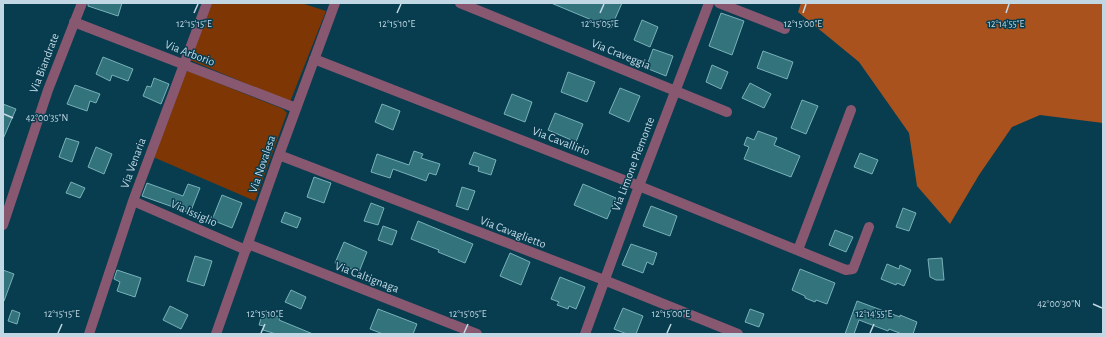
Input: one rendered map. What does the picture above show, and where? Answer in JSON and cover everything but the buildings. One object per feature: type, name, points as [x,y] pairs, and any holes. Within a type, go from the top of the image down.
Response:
[{"type":"street","name":"Via Biandrate","points":[[3,225],[48,90],[82,3]]},
{"type":"street","name":"Via Venaria","points":[[89,334],[133,201],[207,3]]},
{"type":"street","name":"Via Novalesa","points":[[216,334],[279,155],[335,3]]},
{"type":"street","name":"Via Craveggia","points":[[460,3],[728,112]]},
{"type":"street","name":"Via Limone Piemonte","points":[[585,334],[639,186],[709,3]]},
{"type":"street","points":[[719,3],[785,29]]},
{"type":"street","name":"Via Arborio","points":[[74,22],[296,108]]},
{"type":"street","name":"Via Cavallirio","points":[[314,59],[639,186],[846,270],[853,269],[869,227]]},
{"type":"street","points":[[798,250],[851,110]]},
{"type":"street","name":"Via Cavaglietto","points":[[279,155],[604,280],[738,334]]},
{"type":"street","name":"Via Issiglio","points":[[133,201],[247,247]]},
{"type":"street","name":"Via Caltignaga","points":[[247,247],[477,334]]},
{"type":"shaded area","points":[[212,3],[301,3],[326,11],[290,102],[190,60],[189,57]]},
{"type":"shaded area","points":[[801,3],[1103,3],[1103,123],[1040,115],[1012,127],[979,175],[950,224],[917,186],[909,133],[859,62],[798,12]]},
{"type":"shaded area","points":[[188,71],[283,109],[287,113],[255,201],[153,157],[183,75]]}]
